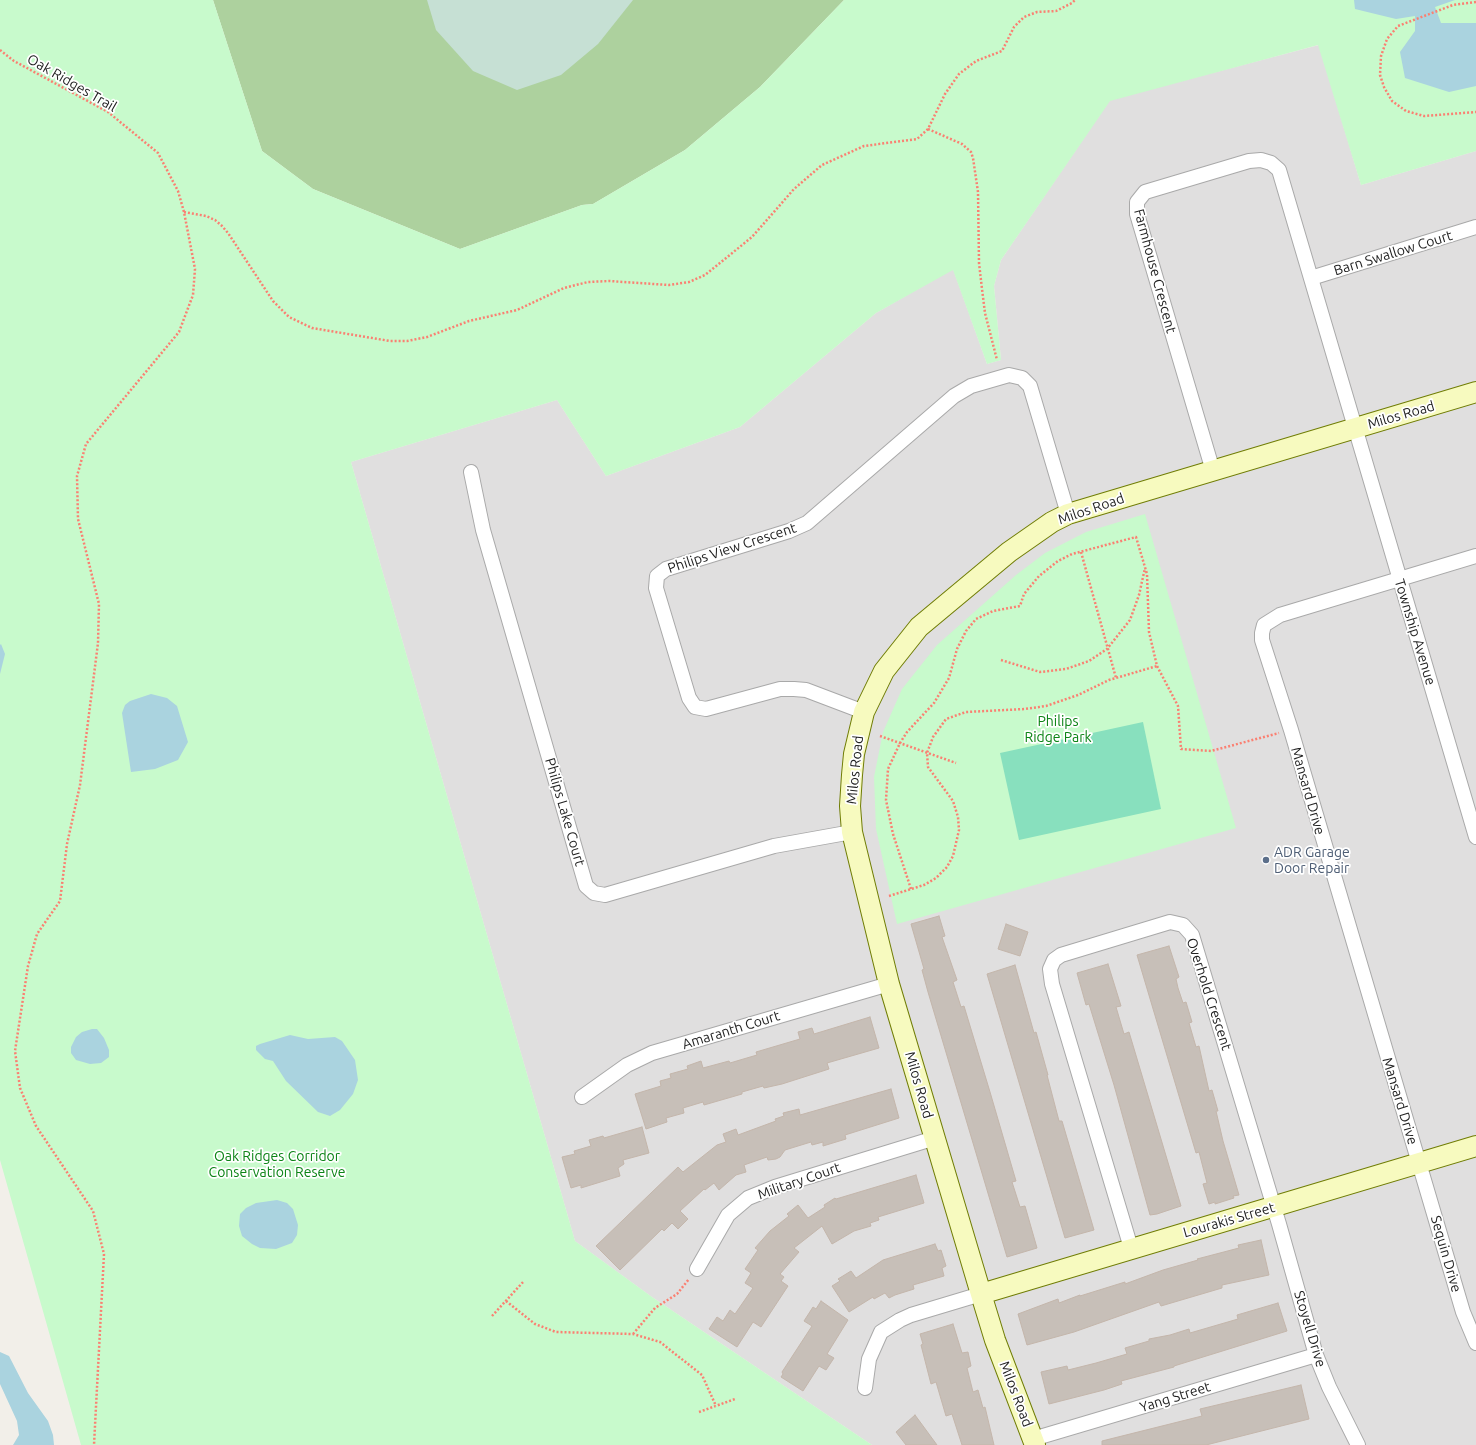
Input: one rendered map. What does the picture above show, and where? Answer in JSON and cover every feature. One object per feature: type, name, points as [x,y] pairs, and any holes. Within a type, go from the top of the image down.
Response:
[{"type":"street","name":"Farmhouse Crescent","points":[[1213,471],[1137,214],[1137,202],[1145,192],[1250,161],[1261,160],[1271,163],[1279,170],[1355,428]]},
{"type":"street","name":"Barn Swallow Court","points":[[1311,278],[1476,227]]},
{"type":"street","name":"Philips View Crescent","points":[[864,712],[806,690],[794,689],[780,689],[706,709],[695,707],[689,698],[656,588],[657,576],[666,568],[790,532],[807,523],[954,396],[971,386],[1004,376],[1022,378],[1030,386],[1068,514]]},
{"type":"street","name":"Milos Road","points":[[1034,1442],[995,1340],[981,1294],[890,984],[852,832],[850,806],[854,754],[864,712],[884,671],[920,627],[1009,552],[1052,522],[1068,514],[1476,392]]},
{"type":"street","name":"Township Avenue","points":[[1355,428],[1476,837]]},
{"type":"street","name":"Philips Lake Court","points":[[471,472],[483,530],[586,886],[594,893],[605,895],[774,846],[852,832]]},
{"type":"street","points":[[1400,579],[1476,556]]},
{"type":"street","name":"Mansard Drive","points":[[1400,579],[1280,615],[1264,625],[1262,640],[1291,730],[1418,1163]]},
{"type":"street","name":"Overhold Crescent","points":[[1131,1248],[1052,984],[1050,969],[1054,960],[1061,955],[1170,922],[1183,924],[1192,935],[1274,1207]]},
{"type":"street","name":"Amaranth Court","points":[[582,1097],[627,1065],[652,1054],[890,984]]},
{"type":"street","name":"Military Court","points":[[696,1269],[728,1215],[748,1198],[775,1186],[935,1138]]},
{"type":"street","name":"Lourakis Street","points":[[981,1294],[1476,1146]]},
{"type":"street","name":"Sequin Drive","points":[[1418,1163],[1463,1312],[1476,1343]]},
{"type":"street","name":"Stoyell Drive","points":[[1274,1207],[1316,1355],[1329,1387],[1358,1445]]},
{"type":"street","points":[[865,1388],[869,1358],[874,1344],[881,1332],[911,1315],[981,1294]]},
{"type":"street","name":"Yang Street","points":[[1034,1442],[1316,1355]]},
{"type":"path","points":[[184,212],[206,216],[216,220],[228,232],[273,301],[289,317],[299,323],[327,331],[407,341],[445,332],[469,321],[517,310],[575,284],[598,281],[679,285],[697,280],[752,237],[794,189],[822,166],[864,146],[917,139],[928,129],[946,94],[959,74],[976,61],[1002,51],[1014,26],[1024,17],[1037,12],[1056,11],[1075,0]]},
{"type":"path","points":[[1476,2],[1453,5],[1398,26],[1387,39],[1381,56],[1380,75],[1384,87],[1392,101],[1406,111],[1424,116],[1476,112]]},
{"type":"path","name":"Oak Ridges Trail","points":[[0,50],[14,61],[108,112],[158,153],[178,191],[184,212],[195,269],[193,295],[179,332],[86,444],[77,476],[78,519],[99,604],[98,643],[80,785],[67,844],[60,901],[37,934],[28,966],[15,1051],[20,1088],[36,1126],[92,1211],[104,1254],[94,1445]]},
{"type":"path","points":[[928,129],[962,144],[970,152],[973,158],[978,192],[979,263],[985,313],[997,360]]},
{"type":"path","points":[[911,889],[894,834],[886,800],[888,769],[900,743],[907,732],[934,703],[949,678],[957,649],[966,631],[976,619],[993,610],[1020,606],[1024,594],[1039,576],[1058,561],[1072,554],[1136,537],[1145,566],[1149,632],[1157,666],[1178,706],[1181,749],[1211,751],[1291,730]]},
{"type":"path","points":[[1081,552],[1116,678]]},
{"type":"path","points":[[1000,660],[1040,672],[1066,669],[1089,661],[1107,649],[1130,620],[1139,595],[1145,566]]},
{"type":"path","points":[[889,896],[924,885],[936,878],[947,867],[953,856],[959,830],[958,817],[953,801],[928,767],[927,753],[933,737],[946,719],[966,712],[1025,709],[1046,706],[1078,695],[1116,678],[1157,666]]},
{"type":"path","points":[[880,736],[956,763]]},
{"type":"path","points":[[633,1334],[655,1308],[677,1294],[696,1269]]},
{"type":"path","points":[[492,1316],[524,1281]]},
{"type":"path","points":[[506,1301],[535,1324],[556,1332],[633,1334],[660,1342],[702,1375],[716,1406]]},
{"type":"path","points":[[699,1412],[735,1399]]},
{"type":"shaded area","points":[[1319,45],[1361,185],[1476,151],[1476,1445],[872,1445],[652,1297],[575,1241],[351,462],[557,400],[606,476],[740,427],[876,313],[953,269],[987,364],[1001,360],[994,286],[1001,260],[1110,100]]},
{"type":"green space","name":"Oak Ridges Corridor Conservation Reserve","points":[[0,0],[213,0],[262,151],[313,189],[460,249],[582,205],[593,204],[685,150],[760,87],[844,0],[1476,0],[1476,151],[1361,185],[1318,45],[1110,101],[1001,260],[994,286],[1001,360],[987,364],[953,270],[876,313],[740,427],[606,476],[557,400],[351,462],[575,1241],[652,1297],[872,1445],[81,1445],[0,1160]]},
{"type":"green space","points":[[213,0],[844,0],[760,87],[685,150],[593,204],[582,205],[460,249],[313,189],[262,151]]},
{"type":"green space","points":[[427,0],[633,0],[598,44],[561,75],[517,90],[473,71],[436,30]]},
{"type":"green space","name":"Philips Ridge Park","points":[[1145,514],[1236,828],[897,924],[876,829],[874,777],[883,732],[902,689],[937,645],[1016,575],[1045,553],[1086,532]]},
{"type":"green space","points":[[1143,722],[1161,809],[1019,840],[1000,753]]},
{"type":"water","points":[[1354,0],[1455,0],[1435,7],[1441,23],[1476,23],[1476,86],[1449,92],[1405,78],[1400,52],[1415,31],[1415,16],[1396,19],[1355,9]]},
{"type":"water","points":[[1,644],[5,654],[0,674],[0,645]]},
{"type":"water","points":[[151,694],[167,698],[177,706],[188,742],[178,760],[155,769],[131,772],[122,713],[125,705],[130,701]]},
{"type":"water","points":[[97,1029],[104,1038],[109,1050],[109,1057],[101,1063],[90,1064],[76,1060],[71,1053],[71,1047],[76,1037],[82,1032]]},
{"type":"water","points":[[290,1035],[308,1039],[335,1037],[342,1041],[355,1060],[358,1080],[353,1094],[340,1110],[330,1116],[318,1112],[286,1081],[273,1061],[265,1059],[256,1050],[256,1046],[260,1044]]},
{"type":"water","points":[[277,1200],[287,1203],[293,1209],[298,1225],[297,1235],[292,1243],[276,1249],[260,1248],[242,1236],[239,1226],[240,1214],[246,1208],[256,1203]]},
{"type":"water","points":[[0,1352],[9,1356],[28,1393],[48,1421],[53,1435],[54,1445],[13,1445],[19,1435],[17,1421],[0,1384]]},
{"type":"building","points":[[939,916],[945,936],[942,937],[957,980],[953,982],[961,1007],[964,1006],[1016,1181],[1012,1182],[1020,1207],[1025,1206],[1037,1248],[1007,1257],[928,992],[922,970],[924,969],[911,924]]},
{"type":"building","points":[[1006,924],[1028,932],[1020,956],[998,949]]},
{"type":"building","points":[[1169,946],[1179,977],[1176,979],[1178,988],[1183,1003],[1186,1002],[1192,1022],[1189,1023],[1196,1047],[1199,1046],[1209,1091],[1212,1090],[1218,1111],[1216,1111],[1223,1141],[1239,1195],[1215,1204],[1215,1202],[1209,1204],[1203,1184],[1207,1183],[1199,1152],[1196,1153],[1137,955]]},
{"type":"building","points":[[1108,964],[1121,1006],[1116,1007],[1124,1034],[1129,1032],[1181,1206],[1157,1214],[1150,1215],[1114,1085],[1089,1004],[1086,1005],[1077,973]]},
{"type":"building","points":[[1015,965],[1034,1033],[1036,1032],[1059,1121],[1062,1121],[1094,1230],[1065,1238],[987,974]]},
{"type":"building","points":[[870,1017],[879,1048],[827,1063],[829,1069],[782,1084],[764,1088],[763,1086],[704,1105],[703,1102],[683,1108],[684,1113],[666,1118],[667,1122],[646,1129],[635,1094],[661,1086],[660,1081],[671,1078],[670,1074],[688,1069],[687,1066],[701,1061],[703,1068],[729,1061],[730,1063],[757,1055],[756,1052],[800,1039],[798,1032],[812,1028],[814,1034]]},
{"type":"building","points":[[891,1089],[899,1118],[845,1135],[846,1139],[823,1146],[823,1142],[812,1145],[811,1142],[785,1150],[780,1157],[776,1159],[768,1160],[767,1157],[744,1165],[746,1172],[736,1175],[719,1190],[714,1183],[705,1190],[704,1189],[680,1211],[688,1219],[678,1229],[672,1223],[664,1231],[662,1229],[620,1270],[596,1246],[678,1167],[683,1172],[717,1145],[726,1142],[723,1134],[736,1129],[738,1135],[776,1121],[775,1119],[784,1116],[783,1113],[799,1109],[800,1115]]},
{"type":"building","points":[[642,1127],[649,1153],[623,1160],[624,1164],[618,1168],[620,1176],[581,1188],[581,1185],[571,1188],[562,1157],[575,1154],[574,1151],[591,1146],[589,1140],[603,1136],[604,1138]]},
{"type":"building","points":[[916,1175],[924,1203],[878,1217],[879,1220],[870,1223],[871,1226],[854,1231],[832,1244],[822,1226],[794,1248],[799,1252],[780,1274],[784,1277],[781,1281],[788,1286],[761,1327],[753,1322],[737,1347],[709,1329],[717,1317],[723,1321],[730,1310],[735,1314],[753,1288],[745,1283],[751,1273],[745,1269],[758,1250],[755,1248],[770,1231],[789,1216],[787,1214],[798,1205],[808,1218],[825,1207],[824,1205],[835,1198],[836,1199]]},
{"type":"building","points":[[1261,1240],[1269,1275],[1222,1285],[1222,1288],[1161,1306],[1159,1302],[1074,1332],[1027,1345],[1018,1314],[1058,1299],[1059,1303],[1080,1295],[1125,1282],[1125,1284],[1163,1270],[1198,1260],[1197,1259],[1239,1248],[1238,1245]]},
{"type":"building","points":[[935,1244],[938,1251],[941,1250],[946,1266],[942,1268],[944,1276],[913,1285],[914,1289],[889,1298],[885,1293],[874,1299],[873,1297],[849,1312],[832,1286],[840,1281],[838,1279],[851,1271],[856,1278],[883,1260]]},
{"type":"building","points":[[821,1301],[848,1320],[827,1354],[834,1358],[826,1370],[819,1366],[803,1391],[781,1377],[783,1374],[782,1372],[812,1326],[804,1321],[813,1307],[816,1309]]},
{"type":"building","points":[[1278,1303],[1287,1331],[1174,1367],[1121,1381],[1122,1384],[1104,1390],[1049,1404],[1041,1372],[1067,1366],[1068,1370],[1127,1354],[1125,1348],[1149,1341],[1149,1339],[1170,1335],[1189,1329],[1190,1333],[1238,1319],[1237,1315]]},
{"type":"building","points":[[953,1324],[962,1353],[968,1352],[971,1366],[967,1368],[973,1392],[978,1390],[983,1408],[985,1407],[994,1445],[962,1445],[952,1414],[946,1416],[936,1382],[931,1384],[921,1345],[923,1344],[920,1334]]},
{"type":"building","points":[[1301,1385],[1309,1419],[1206,1445],[1102,1445],[1102,1441],[1202,1416],[1200,1409]]},
{"type":"building","points":[[915,1415],[937,1445],[906,1445],[896,1432]]},
{"type":"place","name":"ADR Garage Door Repair","points":[[1266,860]]}]
